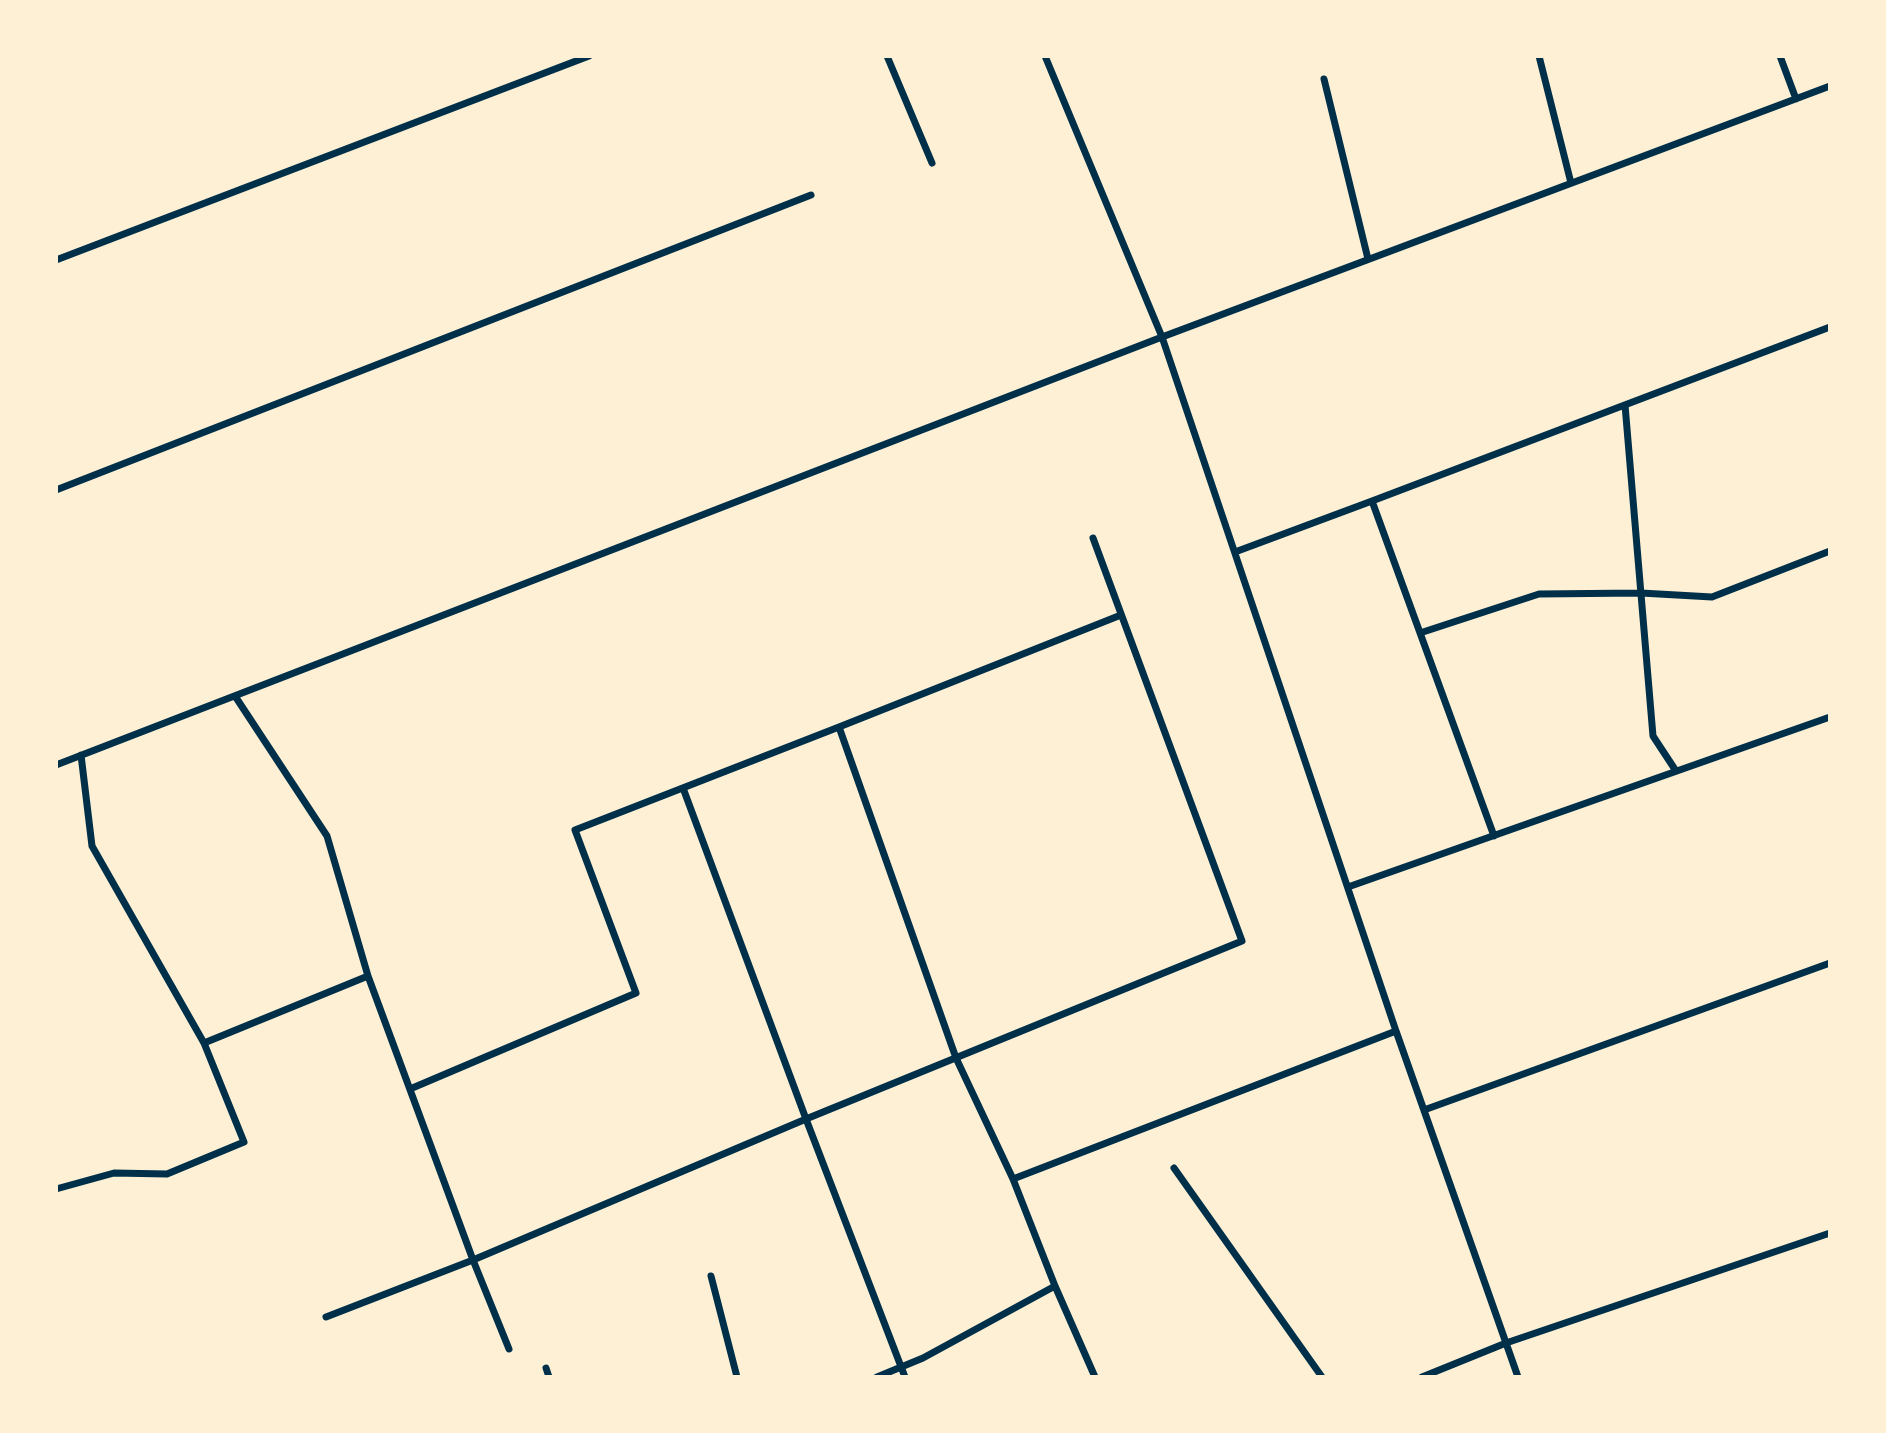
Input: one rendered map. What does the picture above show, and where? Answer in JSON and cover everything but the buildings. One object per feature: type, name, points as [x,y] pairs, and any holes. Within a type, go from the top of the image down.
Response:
[{"type":"street","points":[[56,260],[589,56]]},
{"type":"street","points":[[887,56],[933,163]]},
{"type":"street","points":[[1045,56],[1162,337],[1396,1031],[1518,1377]]},
{"type":"street","points":[[1539,56],[1571,183]]},
{"type":"street","points":[[1780,56],[1796,99]]},
{"type":"street","points":[[1324,79],[1368,260]]},
{"type":"street","points":[[56,765],[1162,337],[1830,86]]},
{"type":"street","points":[[56,490],[811,195]]},
{"type":"street","points":[[1235,552],[1830,327]]},
{"type":"street","points":[[1625,405],[1653,736],[1676,771]]},
{"type":"street","points":[[1372,501],[1494,836]]},
{"type":"street","points":[[326,1317],[473,1260],[806,1119],[1242,941],[1093,538]]},
{"type":"street","points":[[1420,633],[1539,594],[1641,593],[1712,597],[1830,551]]},
{"type":"street","points":[[410,1089],[636,993],[575,830],[1121,615]]},
{"type":"street","points":[[235,696],[327,836],[368,976],[473,1260],[509,1349]]},
{"type":"street","points":[[1348,887],[1830,717]]},
{"type":"street","points":[[839,727],[956,1058],[1013,1179],[1055,1286],[1095,1377]]},
{"type":"street","points":[[56,1189],[114,1173],[167,1174],[244,1142],[204,1043],[92,846],[81,755]]},
{"type":"street","points":[[683,788],[905,1377]]},
{"type":"street","points":[[1424,1110],[1830,963]]},
{"type":"street","points":[[204,1043],[368,976]]},
{"type":"street","points":[[1013,1179],[1396,1031]]},
{"type":"street","points":[[1174,1168],[1322,1377]]},
{"type":"street","points":[[1422,1377],[1506,1343],[1830,1233]]},
{"type":"street","points":[[711,1276],[737,1377]]},
{"type":"street","points":[[877,1377],[923,1358],[1055,1286]]},
{"type":"street","points":[[546,1368],[550,1377]]}]
